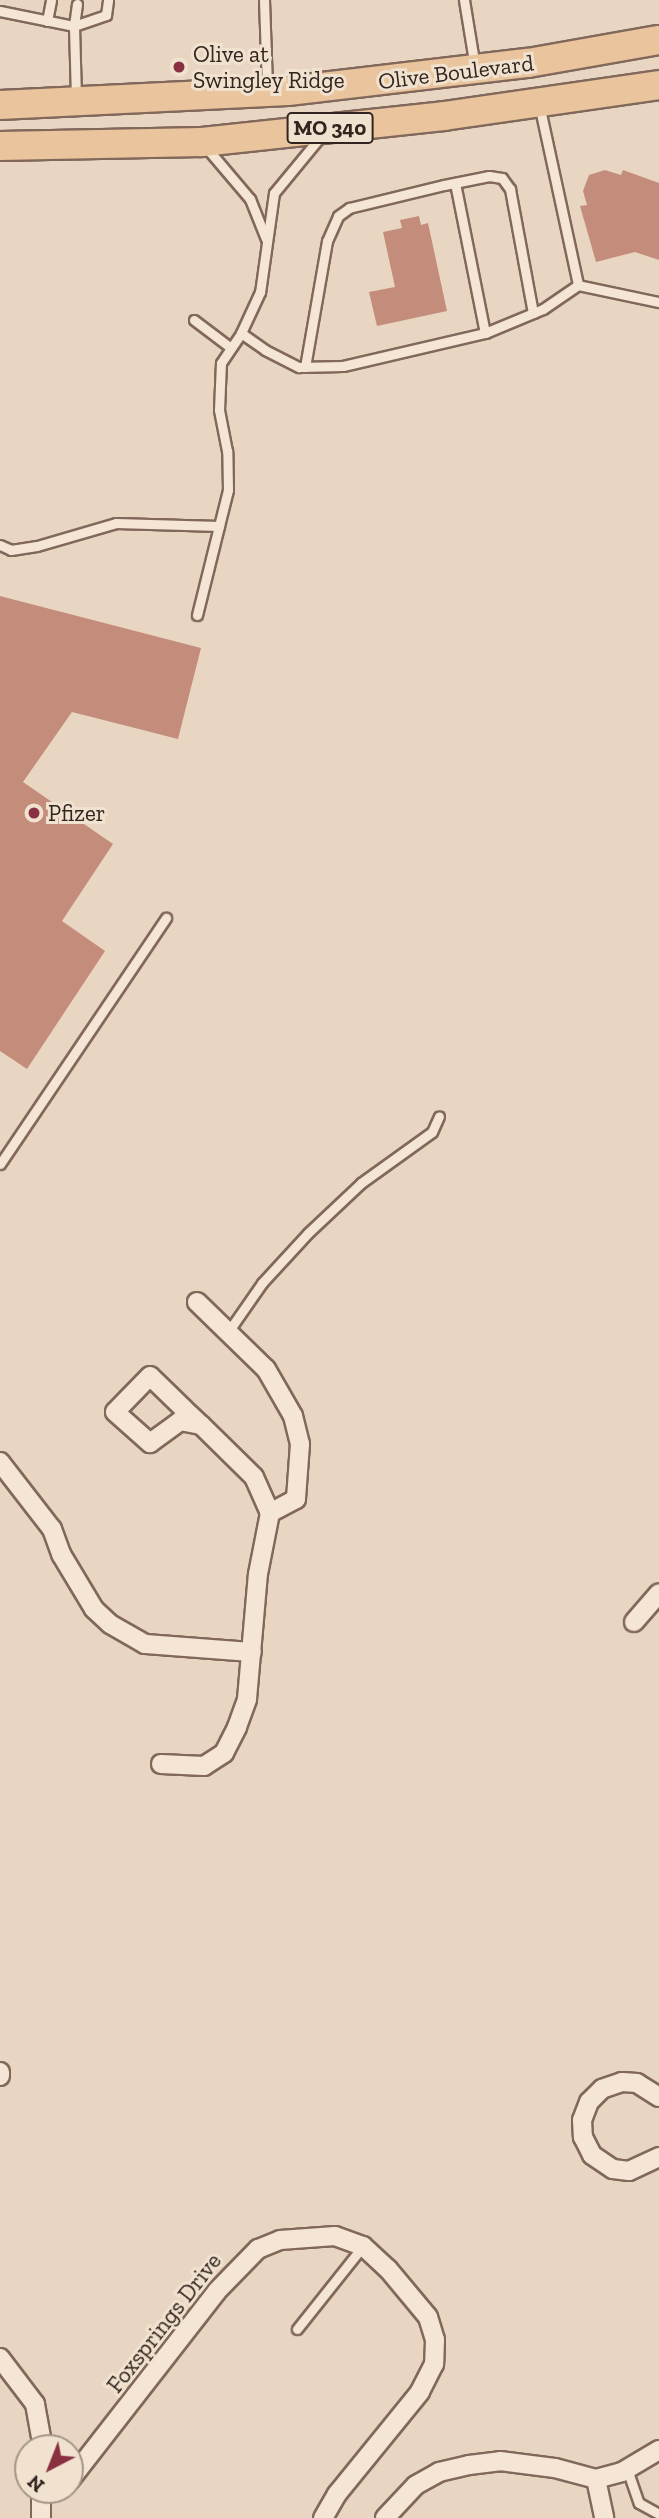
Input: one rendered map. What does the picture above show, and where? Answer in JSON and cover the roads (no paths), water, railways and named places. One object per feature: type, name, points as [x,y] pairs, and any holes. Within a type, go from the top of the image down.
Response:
[{"type":"main road","name":"Olive Boulevard","points":[[0,105],[268,92],[475,70],[659,40]]},
{"type":"main road","name":"Olive Boulevard","points":[[0,146],[202,142],[539,103],[659,85]]},
{"type":"street","points":[[197,1302],[266,1368],[293,1416],[299,1444],[296,1499],[270,1513]]},
{"type":"street","points":[[161,1764],[204,1766],[224,1753],[247,1699],[258,1574],[270,1513],[266,1496],[254,1477],[201,1426],[149,1376],[115,1412],[150,1443],[180,1421],[201,1426]]},
{"type":"street","points":[[0,1461],[52,1529],[61,1554],[94,1609],[110,1624],[145,1644],[252,1652]]},
{"type":"street","points":[[634,1622],[659,1593]]},
{"type":"street","points":[[659,2097],[637,2083],[622,2082],[601,2089],[589,2102],[582,2120],[583,2137],[592,2155],[613,2169],[629,2171],[659,2157]]},
{"type":"street","name":"Foxsprings Drive","points":[[84,2462],[217,2291],[258,2249],[307,2236],[335,2236],[363,2246]]},
{"type":"street","points":[[323,2518],[337,2494],[420,2392],[434,2364],[435,2340],[428,2317],[363,2246]]},
{"type":"street","points":[[0,2358],[35,2404],[40,2434]]},
{"type":"street","points":[[385,2518],[416,2485],[439,2472],[500,2461],[555,2468],[596,2479],[627,2469],[659,2449]]},
{"type":"street","points":[[596,2479],[604,2518]]},
{"type":"lane","points":[[47,21],[51,0]]},
{"type":"lane","points":[[0,11],[74,26],[106,15],[108,0]]},
{"type":"lane","points":[[264,0],[268,92]]},
{"type":"lane","points":[[464,0],[475,70]]},
{"type":"lane","points":[[76,103],[74,26],[77,4]]},
{"type":"lane","points":[[539,103],[578,285]]},
{"type":"lane","points":[[197,615],[228,490],[227,451],[219,410],[222,363],[260,292],[274,193],[328,128]]},
{"type":"lane","points":[[202,142],[250,199],[266,240]]},
{"type":"lane","points":[[305,367],[327,242],[338,216],[349,208],[489,176],[502,178],[510,189],[533,313]]},
{"type":"lane","points":[[455,183],[485,333]]},
{"type":"lane","points":[[240,333],[265,350],[305,367],[343,366],[485,333],[533,313],[578,285],[659,302]]},
{"type":"lane","points":[[194,320],[231,348]]},
{"type":"lane","points":[[0,545],[11,550],[37,547],[116,523],[219,526]]},
{"type":"lane","points":[[0,1164],[166,918]]},
{"type":"lane","points":[[228,1332],[262,1283],[308,1233],[361,1183],[432,1132],[439,1116]]},
{"type":"lane","points":[[297,2329],[363,2246]]},
{"type":"lane","points":[[627,2469],[639,2503],[659,2514]]},
{"type":"place","name":"Olive at Swingley Ridge","points":[[179,67]]},
{"type":"place","name":"Pfizer","points":[[34,813]]}]
